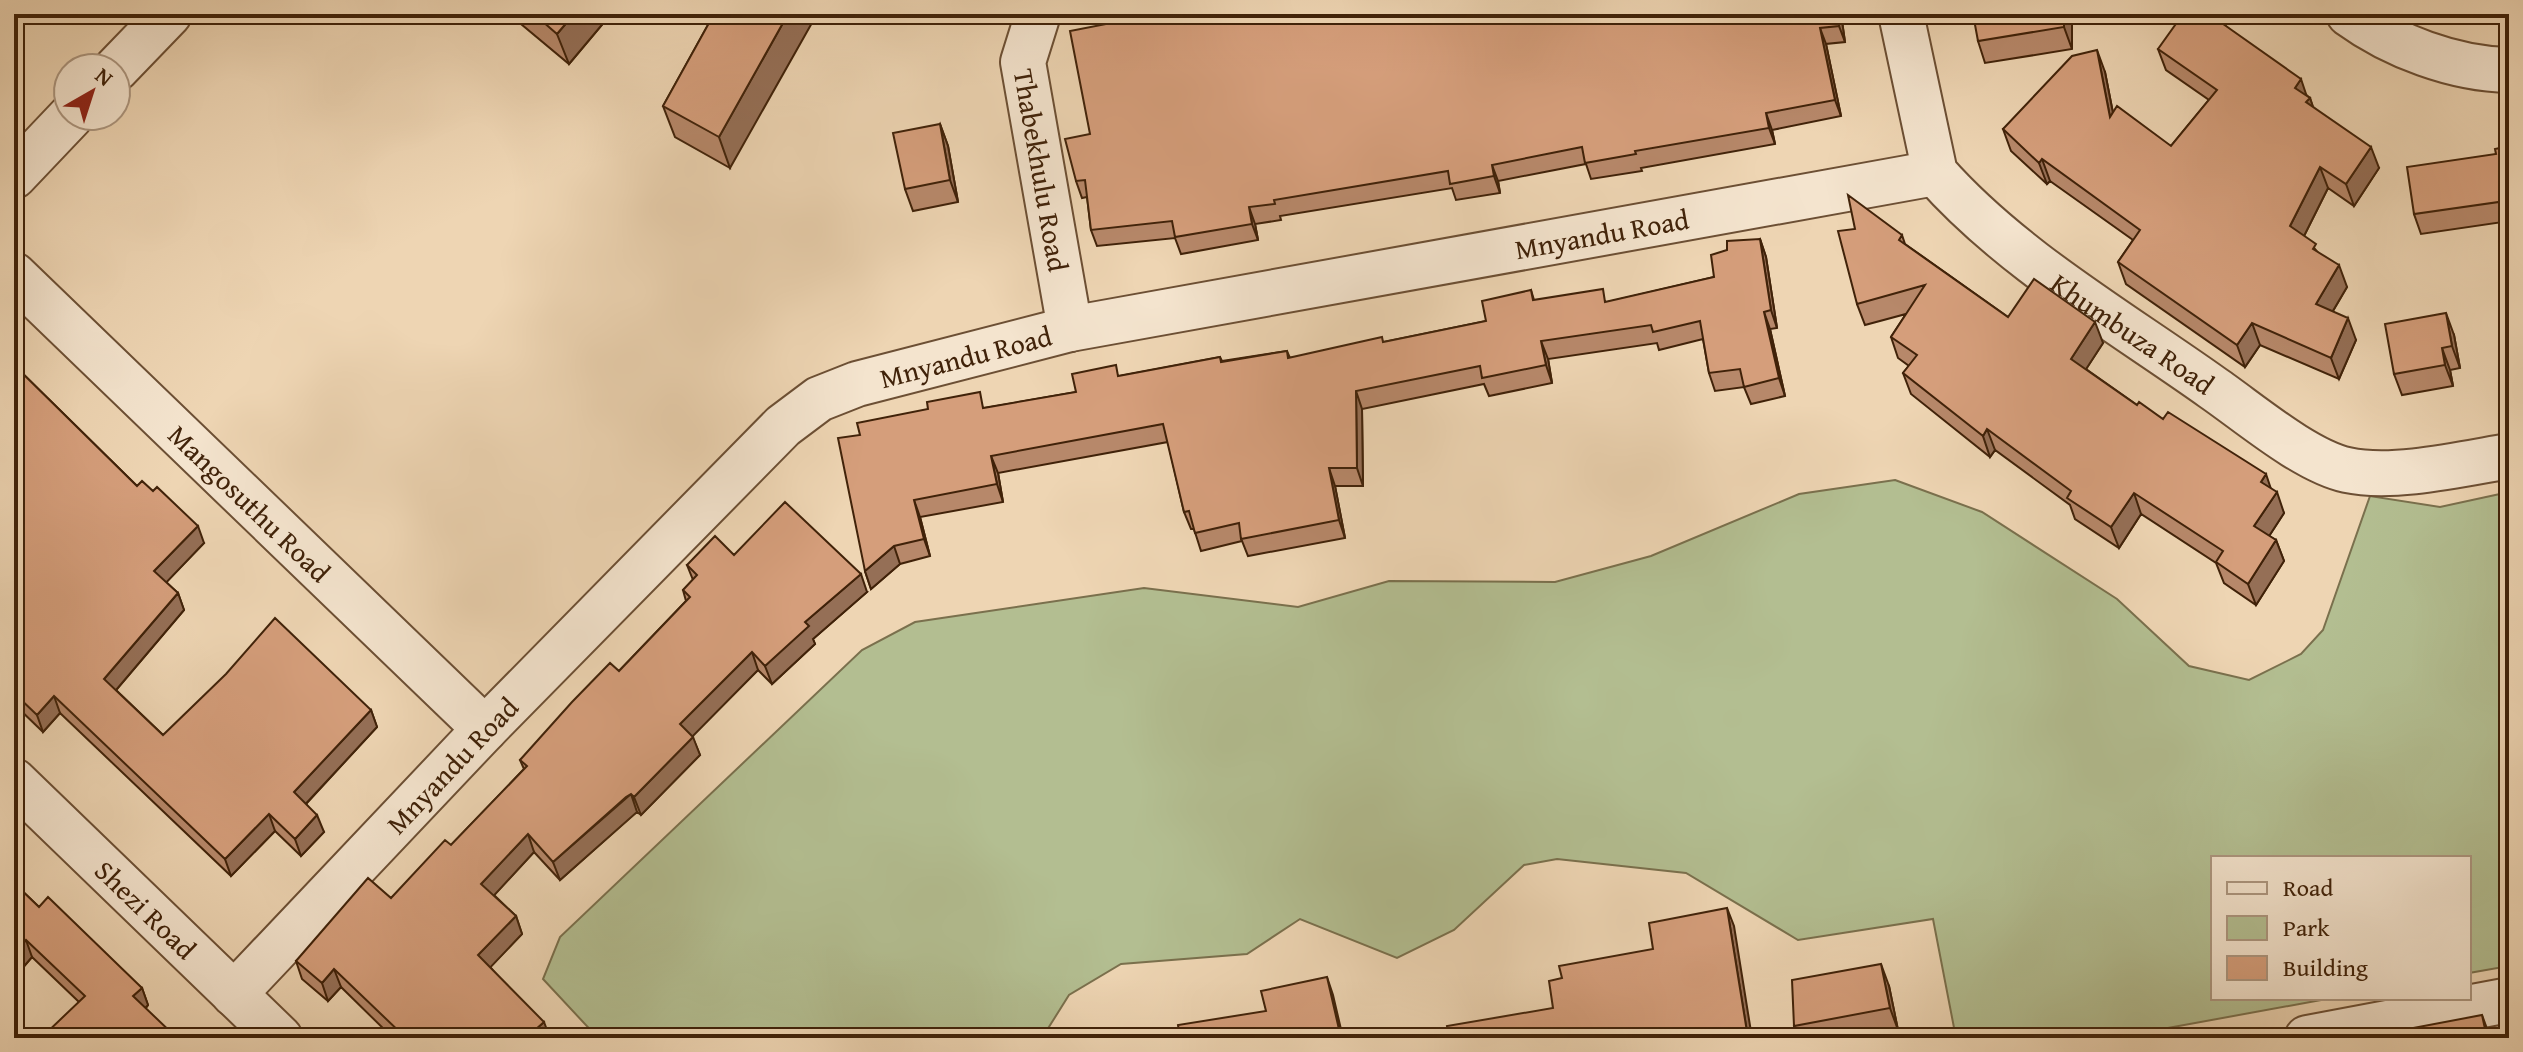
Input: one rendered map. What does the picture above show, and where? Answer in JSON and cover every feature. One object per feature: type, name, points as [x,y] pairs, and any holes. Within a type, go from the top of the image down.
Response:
[{"type":"street","points":[[132,52],[169,14]]},
{"type":"street","name":"Thabekhulu Road","points":[[1038,14],[1023,62],[1070,329]]},
{"type":"street","points":[[1901,14],[1935,173]]},
{"type":"street","points":[[2349,14],[2410,49],[2455,61],[2509,70]]},
{"type":"street","points":[[14,176],[56,132]]},
{"type":"street","name":"Mnyandu Road","points":[[234,994],[485,729],[783,426],[819,399],[857,384],[1070,329],[1935,173]]},
{"type":"street","name":"Khumbuza Road","points":[[1935,173],[1952,192],[2045,270],[2296,447],[2346,470],[2425,472],[2509,456]]},
{"type":"street","name":"Mangosuthu Road","points":[[14,275],[485,729]]},
{"type":"street","name":"Shezi Road","points":[[14,781],[280,1038]]},
{"type":"street","points":[[2307,1038],[2509,1000]]},
{"type":"green space","points":[[1895,480],[1982,512],[2117,599],[2189,666],[2249,680],[2301,654],[2323,630],[2370,496],[2440,507],[2509,492],[2509,966],[2471,973],[2471,856],[2211,856],[2211,1000],[2321,1000],[2113,1038],[1956,1038],[1933,919],[1798,940],[1686,873],[1557,859],[1524,865],[1454,930],[1397,958],[1300,919],[1247,954],[1121,964],[1069,995],[1042,1038],[598,1038],[543,979],[560,937],[862,650],[915,622],[1144,588],[1298,607],[1389,581],[1555,582],[1651,556],[1799,494]]},
{"type":"building","points":[[534,14],[574,14],[557,34]]},
{"type":"building","points":[[714,14],[788,14],[719,137],[663,106]]},
{"type":"building","points":[[1132,14],[1837,14],[1839,26],[1820,28],[1835,100],[1766,113],[1769,128],[1635,151],[1636,154],[1585,163],[1582,147],[1492,165],[1494,176],[1450,184],[1448,171],[1274,200],[1275,204],[1249,207],[1252,224],[1175,237],[1172,221],[1091,230],[1085,180],[1076,181],[1065,139],[1090,134],[1070,31],[1132,19]]},
{"type":"building","points":[[1973,14],[2064,14],[2064,27],[1978,41]]},
{"type":"building","points":[[2183,14],[2215,14],[2216,19],[2301,79],[2295,88],[2310,98],[2306,102],[2371,147],[2346,184],[2320,167],[2290,226],[2316,244],[2313,249],[2339,265],[2316,304],[2348,318],[2331,358],[2252,323],[2237,345],[2118,262],[2140,230],[2042,159],[2039,163],[2003,129],[2072,56],[2097,50],[2110,117],[2117,106],[2171,146],[2217,90],[2158,49]]},
{"type":"building","points":[[940,124],[950,180],[905,189],[893,133]]},
{"type":"building","points":[[2509,146],[2509,260],[2499,202],[2414,214],[2407,167],[2496,154],[2495,149]]},
{"type":"building","points":[[1848,195],[1902,235],[1899,240],[2008,317],[2034,279],[2095,322],[2071,359],[2137,405],[2139,402],[2163,419],[2168,412],[2266,474],[2261,482],[2277,492],[2254,526],[2276,540],[2248,584],[2216,562],[2223,551],[2134,493],[2111,527],[2067,498],[2071,491],[1987,429],[1983,436],[1903,373],[1917,355],[1891,337],[1925,285],[1857,304],[1838,231],[1855,229]]},
{"type":"building","points":[[1760,239],[1771,310],[1764,312],[1779,378],[1744,387],[1740,369],[1709,373],[1700,321],[1653,332],[1651,325],[1541,341],[1546,365],[1482,378],[1480,366],[1356,391],[1357,468],[1329,468],[1339,520],[1241,539],[1239,523],[1195,533],[1189,511],[1184,512],[1163,424],[991,456],[997,484],[914,500],[924,539],[894,546],[865,571],[838,438],[860,435],[857,423],[928,409],[927,402],[980,392],[983,408],[1076,392],[1072,374],[1116,365],[1118,376],[1220,357],[1221,362],[1287,351],[1288,358],[1382,337],[1383,342],[1486,321],[1482,301],[1531,290],[1533,300],[1603,289],[1605,302],[1714,277],[1711,255],[1727,250],[1727,241]]},
{"type":"building","points":[[2446,313],[2452,346],[2442,348],[2445,365],[2394,374],[2385,324]]},
{"type":"building","points":[[14,365],[137,486],[142,481],[153,491],[157,487],[198,526],[154,571],[178,593],[104,679],[163,735],[226,674],[275,618],[371,710],[294,792],[317,815],[295,839],[269,814],[225,859],[54,696],[37,715],[14,693]]},
{"type":"building","points":[[785,502],[861,574],[805,622],[809,626],[765,666],[752,652],[680,724],[693,737],[634,797],[631,794],[626,797],[553,862],[528,834],[481,884],[516,916],[478,955],[544,1022],[535,1030],[544,1038],[406,1038],[334,969],[322,983],[296,961],[368,878],[391,898],[445,840],[451,845],[527,766],[520,760],[572,702],[610,663],[619,671],[690,597],[683,590],[697,575],[687,565],[715,536],[734,555]]},
{"type":"building","points":[[14,883],[39,907],[48,897],[142,988],[133,996],[177,1038],[41,1038],[85,996],[26,940],[14,953]]},
{"type":"building","points":[[1727,908],[1748,1038],[1449,1038],[1447,1026],[1553,1008],[1549,981],[1562,978],[1559,966],[1653,949],[1649,923]]},
{"type":"building","points":[[1881,964],[1890,1008],[1794,1026],[1792,980]]},
{"type":"building","points":[[1327,977],[1341,1038],[1180,1038],[1178,1025],[1266,1011],[1261,991]]},
{"type":"building","points":[[2482,1015],[2487,1038],[2415,1038],[2413,1028]]},
{"type":"building","points":[[14,1021],[31,1038],[14,1038]]}]
